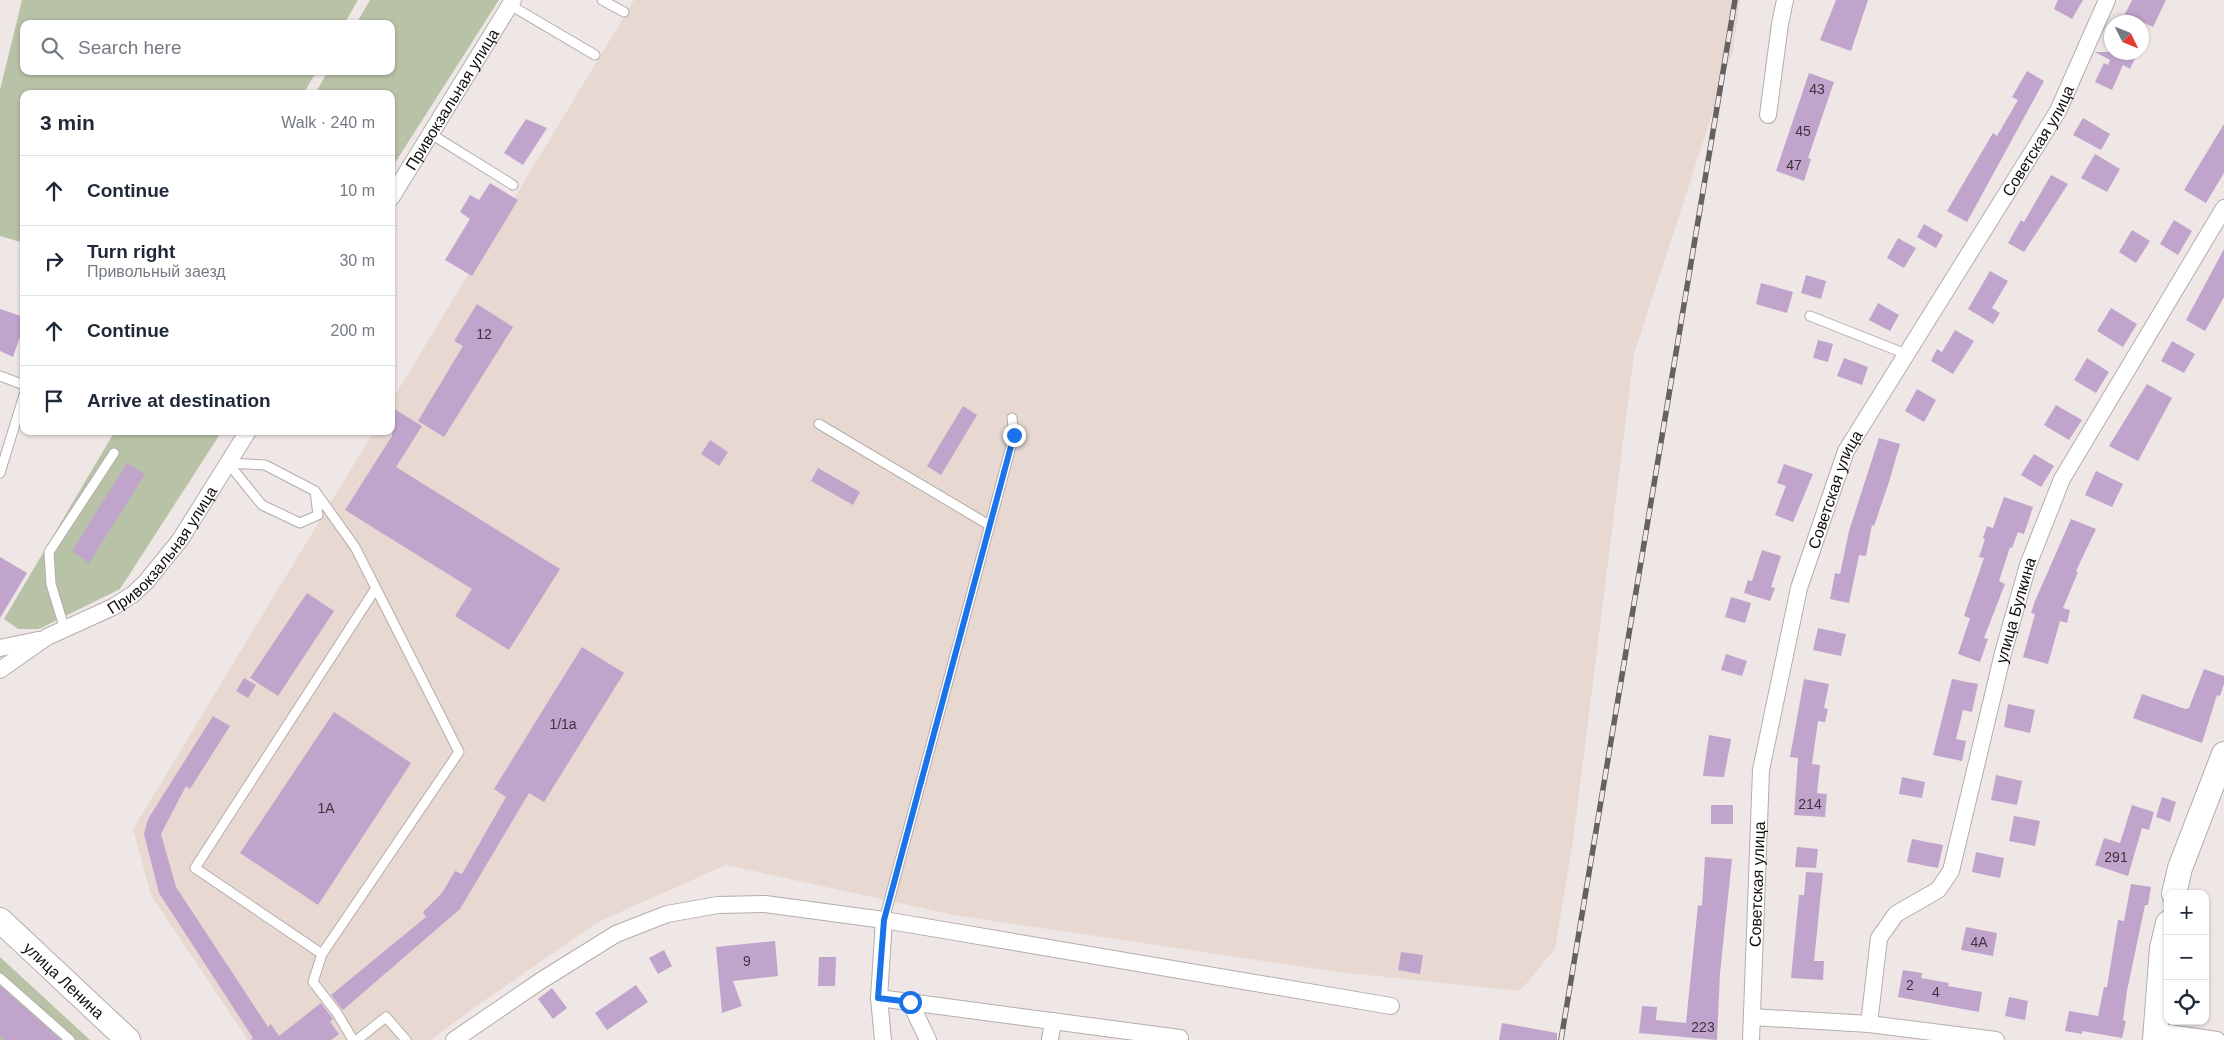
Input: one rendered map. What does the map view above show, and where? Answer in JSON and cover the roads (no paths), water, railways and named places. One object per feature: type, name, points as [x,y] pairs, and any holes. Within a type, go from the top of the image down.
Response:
[{"type":"main road","points":[[2175,890],[2180,868],[2224,754]]},
{"type":"main road","name":"улица Ленина","points":[[0,920],[128,1040]]},
{"type":"main road","points":[[2155,1035],[2162,948],[2165,935]]},
{"type":"street","points":[[1768,115],[1785,0]]},
{"type":"street","name":"Советская улица","points":[[1751,1040],[1761,770],[1799,588],[1846,451],[2058,111],[2107,0]]},
{"type":"street","name":"Привокзальная улица","points":[[395,192],[511,3]]},
{"type":"street","name":"улица Булкина","points":[[1869,1024],[1879,938],[1896,914],[1938,890],[1951,871],[2005,644],[2028,565],[2062,479],[2224,208]]},
{"type":"street","name":"Привокзальная улица","points":[[0,648],[47,637],[65,630],[113,607],[132,595],[146,582],[180,540],[246,435]]},
{"type":"street","name":"Привокзальная улица","points":[[0,670],[47,637]]},
{"type":"street","points":[[454,1040],[542,980],[616,934],[667,914],[718,905],[766,904],[884,920],[1391,1006]]},
{"type":"street","points":[[884,920],[878,998],[884,1040]]},
{"type":"street","points":[[878,998],[1053,1021],[1126,1036],[1180,1038]]},
{"type":"street","points":[[910,1002],[928,1040]]},
{"type":"street","points":[[1752,1017],[1869,1024],[1996,1040]]},
{"type":"street","points":[[1050,1040],[1053,1021]]},
{"type":"street","points":[[2155,1035],[2217,1040]]},
{"type":"lane","points":[[602,0],[624,12]]},
{"type":"lane","points":[[511,3],[595,55]]},
{"type":"lane","points":[[431,134],[513,185]]},
{"type":"lane","points":[[1810,316],[1906,354]]},
{"type":"lane","points":[[0,376],[20,384]]},
{"type":"lane","points":[[0,473],[20,408]]},
{"type":"lane","points":[[884,920],[1014,435],[1012,418]]},
{"type":"lane","points":[[819,424],[989,526]]},
{"type":"lane","points":[[65,630],[51,584],[49,552],[114,453]]},
{"type":"lane","points":[[228,463],[262,505],[300,522],[318,515],[315,491]]},
{"type":"lane","points":[[228,463],[265,465],[315,491],[355,547],[458,752],[322,954],[313,982],[338,1013],[353,1040]]},
{"type":"lane","points":[[322,954],[195,868],[376,588]]},
{"type":"lane","points":[[0,978],[70,1040]]},
{"type":"lane","points":[[356,1040],[386,1017],[406,1040]]},
{"type":"railway","points":[[1561,1040],[1735,0]]}]
